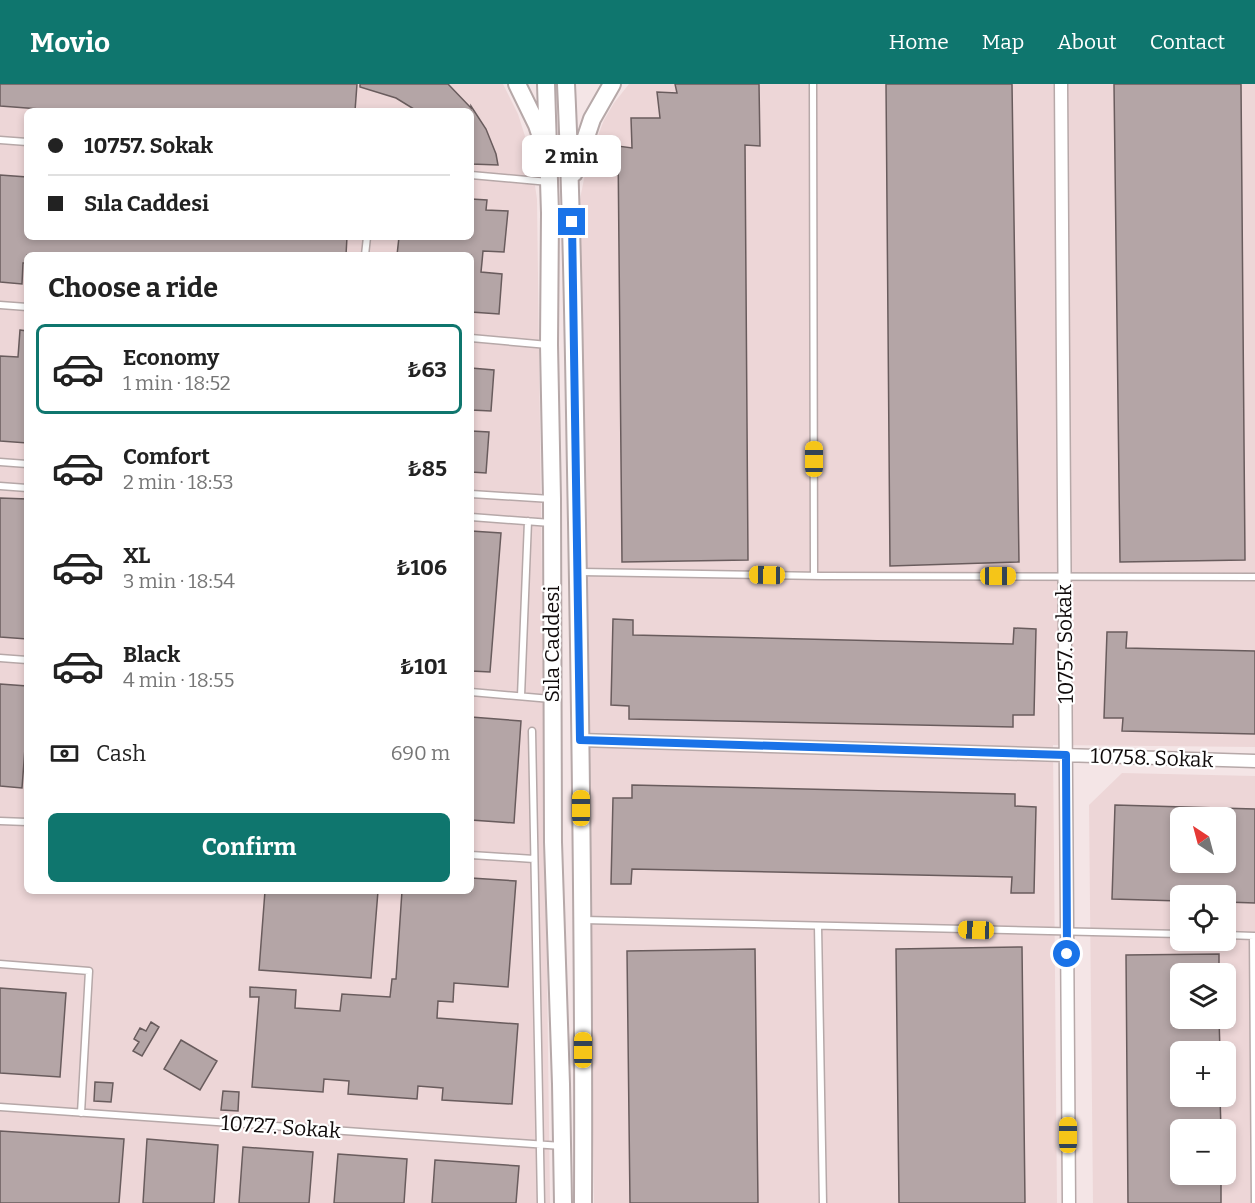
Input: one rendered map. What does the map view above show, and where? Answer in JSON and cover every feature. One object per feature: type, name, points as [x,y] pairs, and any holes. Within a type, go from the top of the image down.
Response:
[{"type":"street","points":[[517,84],[537,125],[549,162]]},
{"type":"street","name":"Sıla Caddesi","points":[[546,84],[549,162],[553,842],[563,1203]]},
{"type":"street","name":"Sıla Caddesi","points":[[566,84],[571,182],[578,572],[583,920],[583,1203]]},
{"type":"street","points":[[571,182],[592,119],[612,84]]},
{"type":"street","name":"10757. Sokak","points":[[1061,84],[1069,1203]]},
{"type":"street","name":"10758. Sokak","points":[[580,740],[1255,761]]},
{"type":"lane","points":[[813,84],[814,576]]},
{"type":"lane","points":[[0,140],[24,142]]},
{"type":"lane","points":[[474,175],[549,182]]},
{"type":"lane","points":[[0,305],[24,307]]},
{"type":"lane","points":[[474,338],[549,345]]},
{"type":"lane","points":[[0,462],[24,464]]},
{"type":"lane","points":[[0,486],[24,488]]},
{"type":"lane","points":[[474,494],[552,499]]},
{"type":"lane","points":[[474,517],[552,523]]},
{"type":"lane","points":[[521,696],[528,521]]},
{"type":"lane","points":[[578,572],[814,576],[1255,577]]},
{"type":"lane","points":[[0,658],[24,660]]},
{"type":"lane","points":[[474,692],[552,699]]},
{"type":"lane","points":[[532,731],[541,1203]]},
{"type":"lane","points":[[0,820],[24,822]]},
{"type":"lane","points":[[474,855],[534,859]]},
{"type":"lane","points":[[583,920],[1170,934]]},
{"type":"lane","points":[[818,926],[823,1203]]},
{"type":"lane","points":[[1236,935],[1254,936],[1255,1203]]},
{"type":"lane","points":[[0,964],[89,971],[81,1113]]},
{"type":"lane","name":"10727. Sokak","points":[[0,1107],[562,1146]]},
{"type":"shaded area","points":[[0,84],[503,84],[518,114],[530,152],[537,199],[550,1203],[0,1203]]},
{"type":"shaded area","points":[[629,84],[1255,84],[1255,747],[1053,745],[1057,1203],[594,1203],[580,199],[587,164],[604,120]]},
{"type":"shaded area","points":[[1122,773],[1255,776],[1255,1203],[1093,1203],[1089,805]]},
{"type":"building","points":[[0,84],[357,84],[355,108],[27,108],[0,106]]},
{"type":"building","points":[[360,84],[448,84],[471,108],[412,108],[396,98],[360,87]]},
{"type":"building","points":[[675,84],[759,84],[760,146],[745,145],[748,560],[622,562],[618,146],[632,148],[631,118],[660,118],[657,92],[677,93]]},
{"type":"building","points":[[886,84],[1012,84],[1019,562],[890,566]]},
{"type":"building","points":[[1114,84],[1241,84],[1245,560],[1120,562]]},
{"type":"building","points":[[474,111],[486,129],[498,165],[474,164]]},
{"type":"building","points":[[0,175],[24,177],[24,240],[347,240],[346,252],[24,252],[22,284],[0,282]]},
{"type":"building","points":[[474,199],[487,200],[486,210],[508,211],[504,252],[483,251],[481,272],[502,274],[499,314],[474,312],[474,252],[397,252],[399,240],[474,240]]},
{"type":"building","points":[[20,330],[24,331],[24,443],[0,441],[0,356],[18,357]]},
{"type":"building","points":[[474,368],[494,370],[491,411],[474,410]]},
{"type":"building","points":[[474,431],[489,432],[486,473],[474,472]]},
{"type":"building","points":[[0,498],[24,499],[24,639],[0,637]]},
{"type":"building","points":[[474,531],[501,533],[490,672],[474,671]]},
{"type":"building","points":[[613,619],[633,620],[633,635],[1013,644],[1014,628],[1036,629],[1034,715],[1013,715],[1013,727],[629,719],[629,706],[611,705]]},
{"type":"building","points":[[1107,632],[1127,632],[1126,648],[1255,651],[1255,734],[1122,731],[1123,718],[1104,718]]},
{"type":"building","points":[[0,684],[24,686],[22,788],[0,786]]},
{"type":"building","points":[[474,717],[521,721],[514,823],[474,820]]},
{"type":"building","points":[[632,785],[1015,794],[1015,806],[1036,807],[1034,893],[1011,893],[1012,877],[632,869],[631,884],[611,884],[613,798],[632,798]]},
{"type":"building","points":[[1115,805],[1185,807],[1170,807],[1170,873],[1236,873],[1236,808],[1255,809],[1255,903],[1236,902],[1236,885],[1170,885],[1170,901],[1112,899]]},
{"type":"building","points":[[474,878],[516,881],[508,987],[454,983],[453,1002],[438,1001],[437,1018],[518,1024],[512,1104],[442,1100],[443,1088],[418,1086],[417,1099],[348,1094],[349,1081],[324,1079],[323,1092],[252,1087],[259,997],[250,997],[250,987],[296,990],[295,1008],[340,1011],[342,994],[390,997],[392,979],[396,979],[402,894],[474,894]]},
{"type":"building","points":[[265,894],[378,894],[371,978],[259,970]]},
{"type":"building","points":[[1022,947],[1025,1203],[899,1203],[896,949]]},
{"type":"building","points":[[755,949],[758,1203],[630,1203],[627,951]]},
{"type":"building","points":[[1219,954],[1219,963],[1170,963],[1170,1029],[1219,1029],[1220,1041],[1170,1041],[1170,1107],[1220,1107],[1221,1119],[1170,1119],[1170,1185],[1221,1185],[1221,1203],[1128,1203],[1126,955]]},
{"type":"building","points":[[0,988],[66,993],[60,1077],[0,1073]]},
{"type":"building","points":[[151,1022],[159,1027],[142,1056],[133,1051],[139,1042],[134,1039],[140,1028],[146,1031]]},
{"type":"building","points":[[181,1040],[217,1061],[200,1090],[164,1069]]},
{"type":"building","points":[[95,1082],[113,1083],[111,1102],[94,1101]]},
{"type":"building","points":[[223,1091],[239,1092],[238,1111],[221,1110]]},
{"type":"building","points":[[0,1131],[124,1139],[119,1203],[0,1203]]},
{"type":"building","points":[[147,1139],[218,1145],[214,1203],[143,1203]]},
{"type":"building","points":[[243,1147],[313,1152],[309,1203],[239,1203]]},
{"type":"building","points":[[338,1154],[407,1159],[404,1203],[334,1203]]},
{"type":"building","points":[[435,1160],[519,1166],[516,1203],[432,1203]]},
{"type":"route","points":[[572,222],[580,740],[1066,755],[1067,954]]}]
